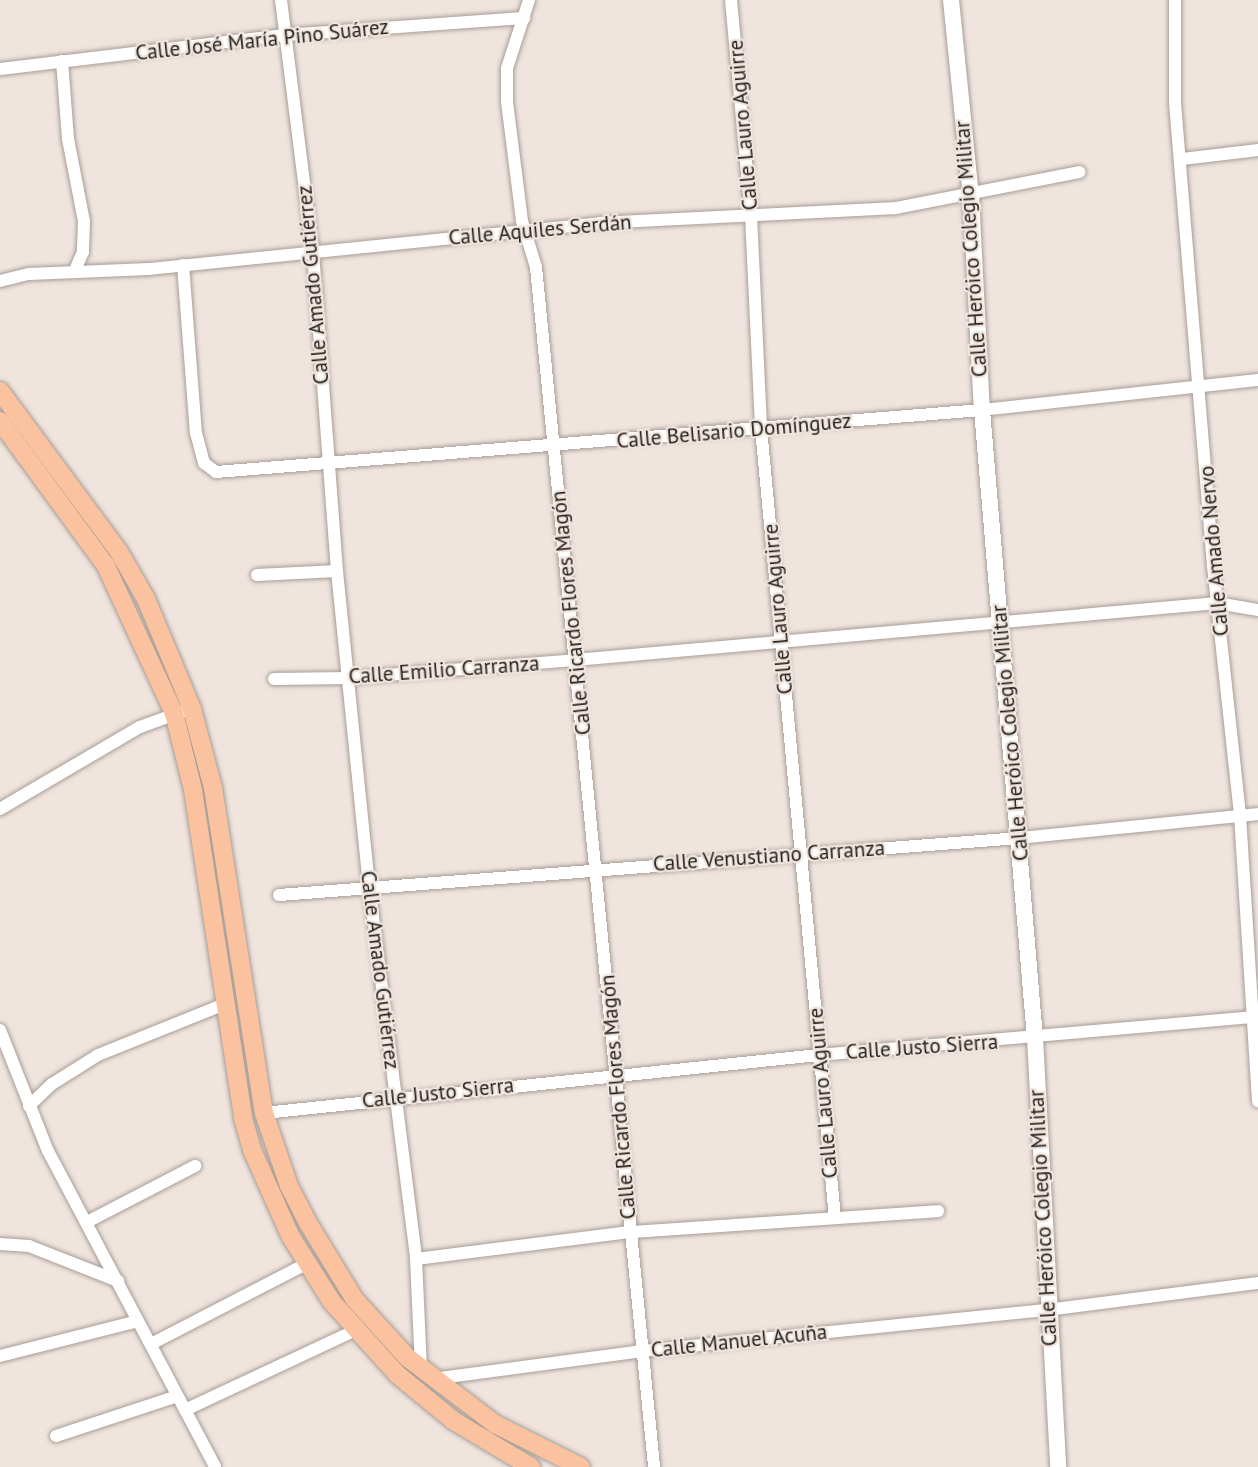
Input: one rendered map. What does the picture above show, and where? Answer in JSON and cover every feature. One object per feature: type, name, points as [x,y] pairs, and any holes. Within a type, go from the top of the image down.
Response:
[{"type":"main road","name":"Calle Heróico Colegio Militar","points":[[951,0],[971,196],[982,410],[1035,1038],[1047,1311],[1058,1467]]},
{"type":"main road","points":[[0,391],[119,552],[146,599],[192,710],[208,760],[264,1113],[289,1186],[324,1253],[371,1319],[427,1374],[495,1424],[581,1467]]},
{"type":"main road","points":[[0,421],[106,566],[174,713],[193,790],[234,1080],[252,1150],[306,1264],[356,1330],[423,1397],[488,1443],[531,1467]]},
{"type":"street","name":"Calle Amado Gutiérrez","points":[[281,0],[313,252],[337,572],[369,885],[416,1259],[427,1374]]},
{"type":"street","name":"Calle Ricardo Flores Magón","points":[[529,0],[512,49],[506,84],[525,230],[536,267],[654,1467]]},
{"type":"street","name":"Calle Lauro Aguirre","points":[[731,0],[751,215],[761,428],[835,1218]]},
{"type":"street","name":"Calle Amado Nervo","points":[[1175,0],[1172,62],[1182,159],[1217,603],[1240,815],[1258,1101]]},
{"type":"street","name":"Calle José María Pino Suárez","points":[[0,69],[285,35],[524,18]]},
{"type":"street","points":[[62,61],[68,139],[84,221],[83,252],[74,272]]},
{"type":"street","points":[[1182,159],[1258,150]]},
{"type":"street","name":"Calle Aquiles Serdán","points":[[0,281],[29,274],[183,265],[525,230],[751,215],[887,209],[971,196],[1079,172]]},
{"type":"street","name":"Calle Belisario Domínguez","points":[[183,265],[191,400],[200,452],[209,470],[224,472],[982,410],[1200,389],[1258,380]]},
{"type":"street","points":[[257,575],[337,572]]},
{"type":"street","name":"Calle Emilio Carranza","points":[[274,679],[348,678],[575,660],[1217,603],[1258,610]]},
{"type":"street","points":[[0,809],[140,726],[174,713],[192,710]]},
{"type":"street","name":"Calle Venustiano Carranza","points":[[279,895],[369,885],[1019,838],[1258,814]]},
{"type":"street","points":[[29,1106],[52,1084],[98,1055],[225,1004]]},
{"type":"street","name":"Calle Justo Sierra","points":[[264,1113],[396,1097],[819,1055],[1035,1038],[1254,1017]]},
{"type":"street","points":[[0,1030],[29,1106],[117,1281],[215,1467]]},
{"type":"street","points":[[87,1222],[195,1166]]},
{"type":"street","name":"Calle Ricardo Flores Magón","points":[[416,1259],[631,1232],[938,1211]]},
{"type":"street","points":[[0,1244],[29,1246],[117,1281]]},
{"type":"street","points":[[151,1344],[306,1264]]},
{"type":"street","name":"Calle Manuel Acuña","points":[[427,1374],[1047,1311],[1258,1283]]},
{"type":"street","points":[[0,1356],[138,1321]]},
{"type":"street","points":[[185,1410],[356,1330]]},
{"type":"street","points":[[56,1436],[178,1396]]}]
